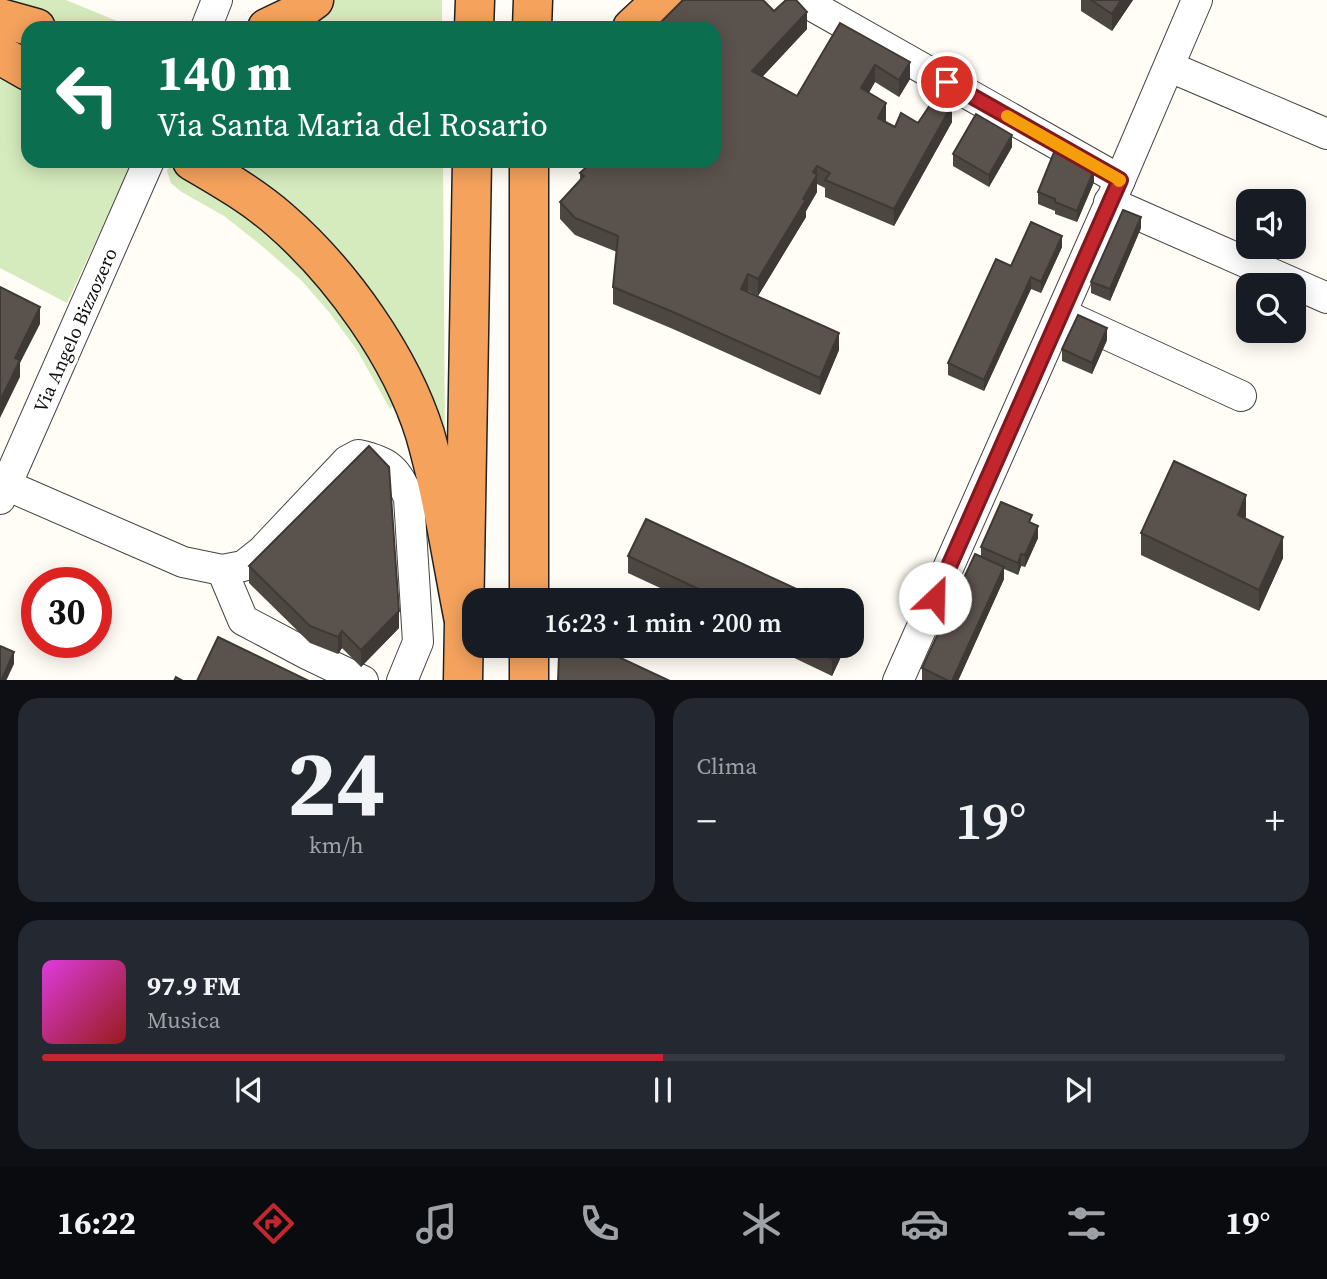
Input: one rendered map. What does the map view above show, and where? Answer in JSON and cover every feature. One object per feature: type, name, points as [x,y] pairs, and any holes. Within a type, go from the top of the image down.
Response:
[{"type":"highway","points":[[282,21],[314,0]]},
{"type":"highway","points":[[474,21],[475,0]]},
{"type":"highway","points":[[513,0],[513,21]]},
{"type":"highway","points":[[532,21],[533,0]]},
{"type":"highway","points":[[640,21],[662,0]]},
{"type":"highway","points":[[0,18],[21,24]]},
{"type":"highway","points":[[0,33],[21,42]]},
{"type":"highway","points":[[0,55],[21,67]]},
{"type":"highway","points":[[204,168],[258,203],[306,244],[358,306],[387,351],[424,432],[462,611]]},
{"type":"highway","points":[[464,588],[472,168]]},
{"type":"highway","points":[[514,168],[515,588]]},
{"type":"highway","points":[[529,168],[529,588]]},
{"type":"highway","points":[[463,658],[463,680]]},
{"type":"highway","points":[[515,658],[515,680]]},
{"type":"highway","points":[[529,658],[529,680]]},
{"type":"street","points":[[209,21],[217,0]]},
{"type":"street","points":[[802,0],[1115,191],[1327,298]]},
{"type":"street","points":[[898,680],[1170,67],[1197,0]]},
{"type":"street","points":[[1170,67],[1327,134]]},
{"type":"street","name":"Via Angelo Bizzozero","points":[[3,492],[146,168]]},
{"type":"street","points":[[1061,313],[1241,396]]},
{"type":"street","points":[[3,492],[183,562],[222,570],[243,566],[262,551],[347,461],[358,455],[380,460],[400,478],[409,498],[418,642],[402,680]]},
{"type":"street","points":[[222,570],[243,620],[361,680]]},
{"type":"green space","points":[[0,0],[66,0],[117,21],[21,21],[21,168],[130,168],[67,303],[0,268]]},
{"type":"green space","points":[[322,0],[442,0],[442,21],[293,21]]},
{"type":"green space","points":[[168,168],[196,168],[229,194],[323,280],[399,400],[390,409],[357,350],[301,280],[224,216],[180,191],[171,183]]},
{"type":"green space","points":[[226,168],[443,168],[445,441]]},
{"type":"building","points":[[683,0],[763,0],[774,11],[786,0],[796,0],[807,12],[752,71],[797,96],[840,23],[910,62],[899,80],[875,65],[861,88],[886,103],[878,118],[895,127],[901,113],[918,123],[936,96],[952,105],[894,209],[825,180],[830,173],[817,166],[813,172],[817,175],[803,199],[806,200],[758,279],[748,274],[741,289],[839,333],[820,378],[613,287],[618,236],[575,218],[560,202],[584,176],[580,173],[585,168],[721,168],[721,21],[662,21]]},
{"type":"building","points":[[1091,0],[1121,0],[1112,14]]},
{"type":"building","points":[[976,114],[1012,135],[989,175],[953,154]]},
{"type":"building","points":[[1055,150],[1094,170],[1077,211],[1038,192]]},
{"type":"building","points":[[1123,210],[1141,217],[1110,289],[1091,282]]},
{"type":"building","points":[[1031,222],[1062,236],[1041,282],[1031,277],[984,380],[948,363],[996,259],[1011,266]]},
{"type":"building","points":[[0,287],[40,307],[15,358],[20,360],[0,401]]},
{"type":"building","points":[[1078,315],[1107,328],[1092,363],[1062,349]]},
{"type":"building","points":[[369,446],[389,467],[399,611],[361,650],[342,631],[338,637],[310,626],[249,566]]},
{"type":"building","points":[[1174,461],[1246,495],[1238,515],[1283,537],[1259,590],[1141,533]]},
{"type":"building","points":[[1001,502],[1032,515],[1029,522],[1038,526],[1025,555],[1021,554],[1018,563],[981,547]]},
{"type":"building","points":[[646,519],[794,588],[696,588],[628,556]]},
{"type":"building","points":[[975,554],[1004,567],[952,680],[922,668]]},
{"type":"building","points":[[218,637],[307,680],[197,680]]},
{"type":"building","points":[[0,646],[14,652],[0,680]]},
{"type":"building","points":[[559,658],[621,658],[668,680],[558,680]]},
{"type":"slow traffic","points":[[1007,116],[1119,181]]},
{"type":"route","points":[[935,598],[1120,180],[947,82]]}]
